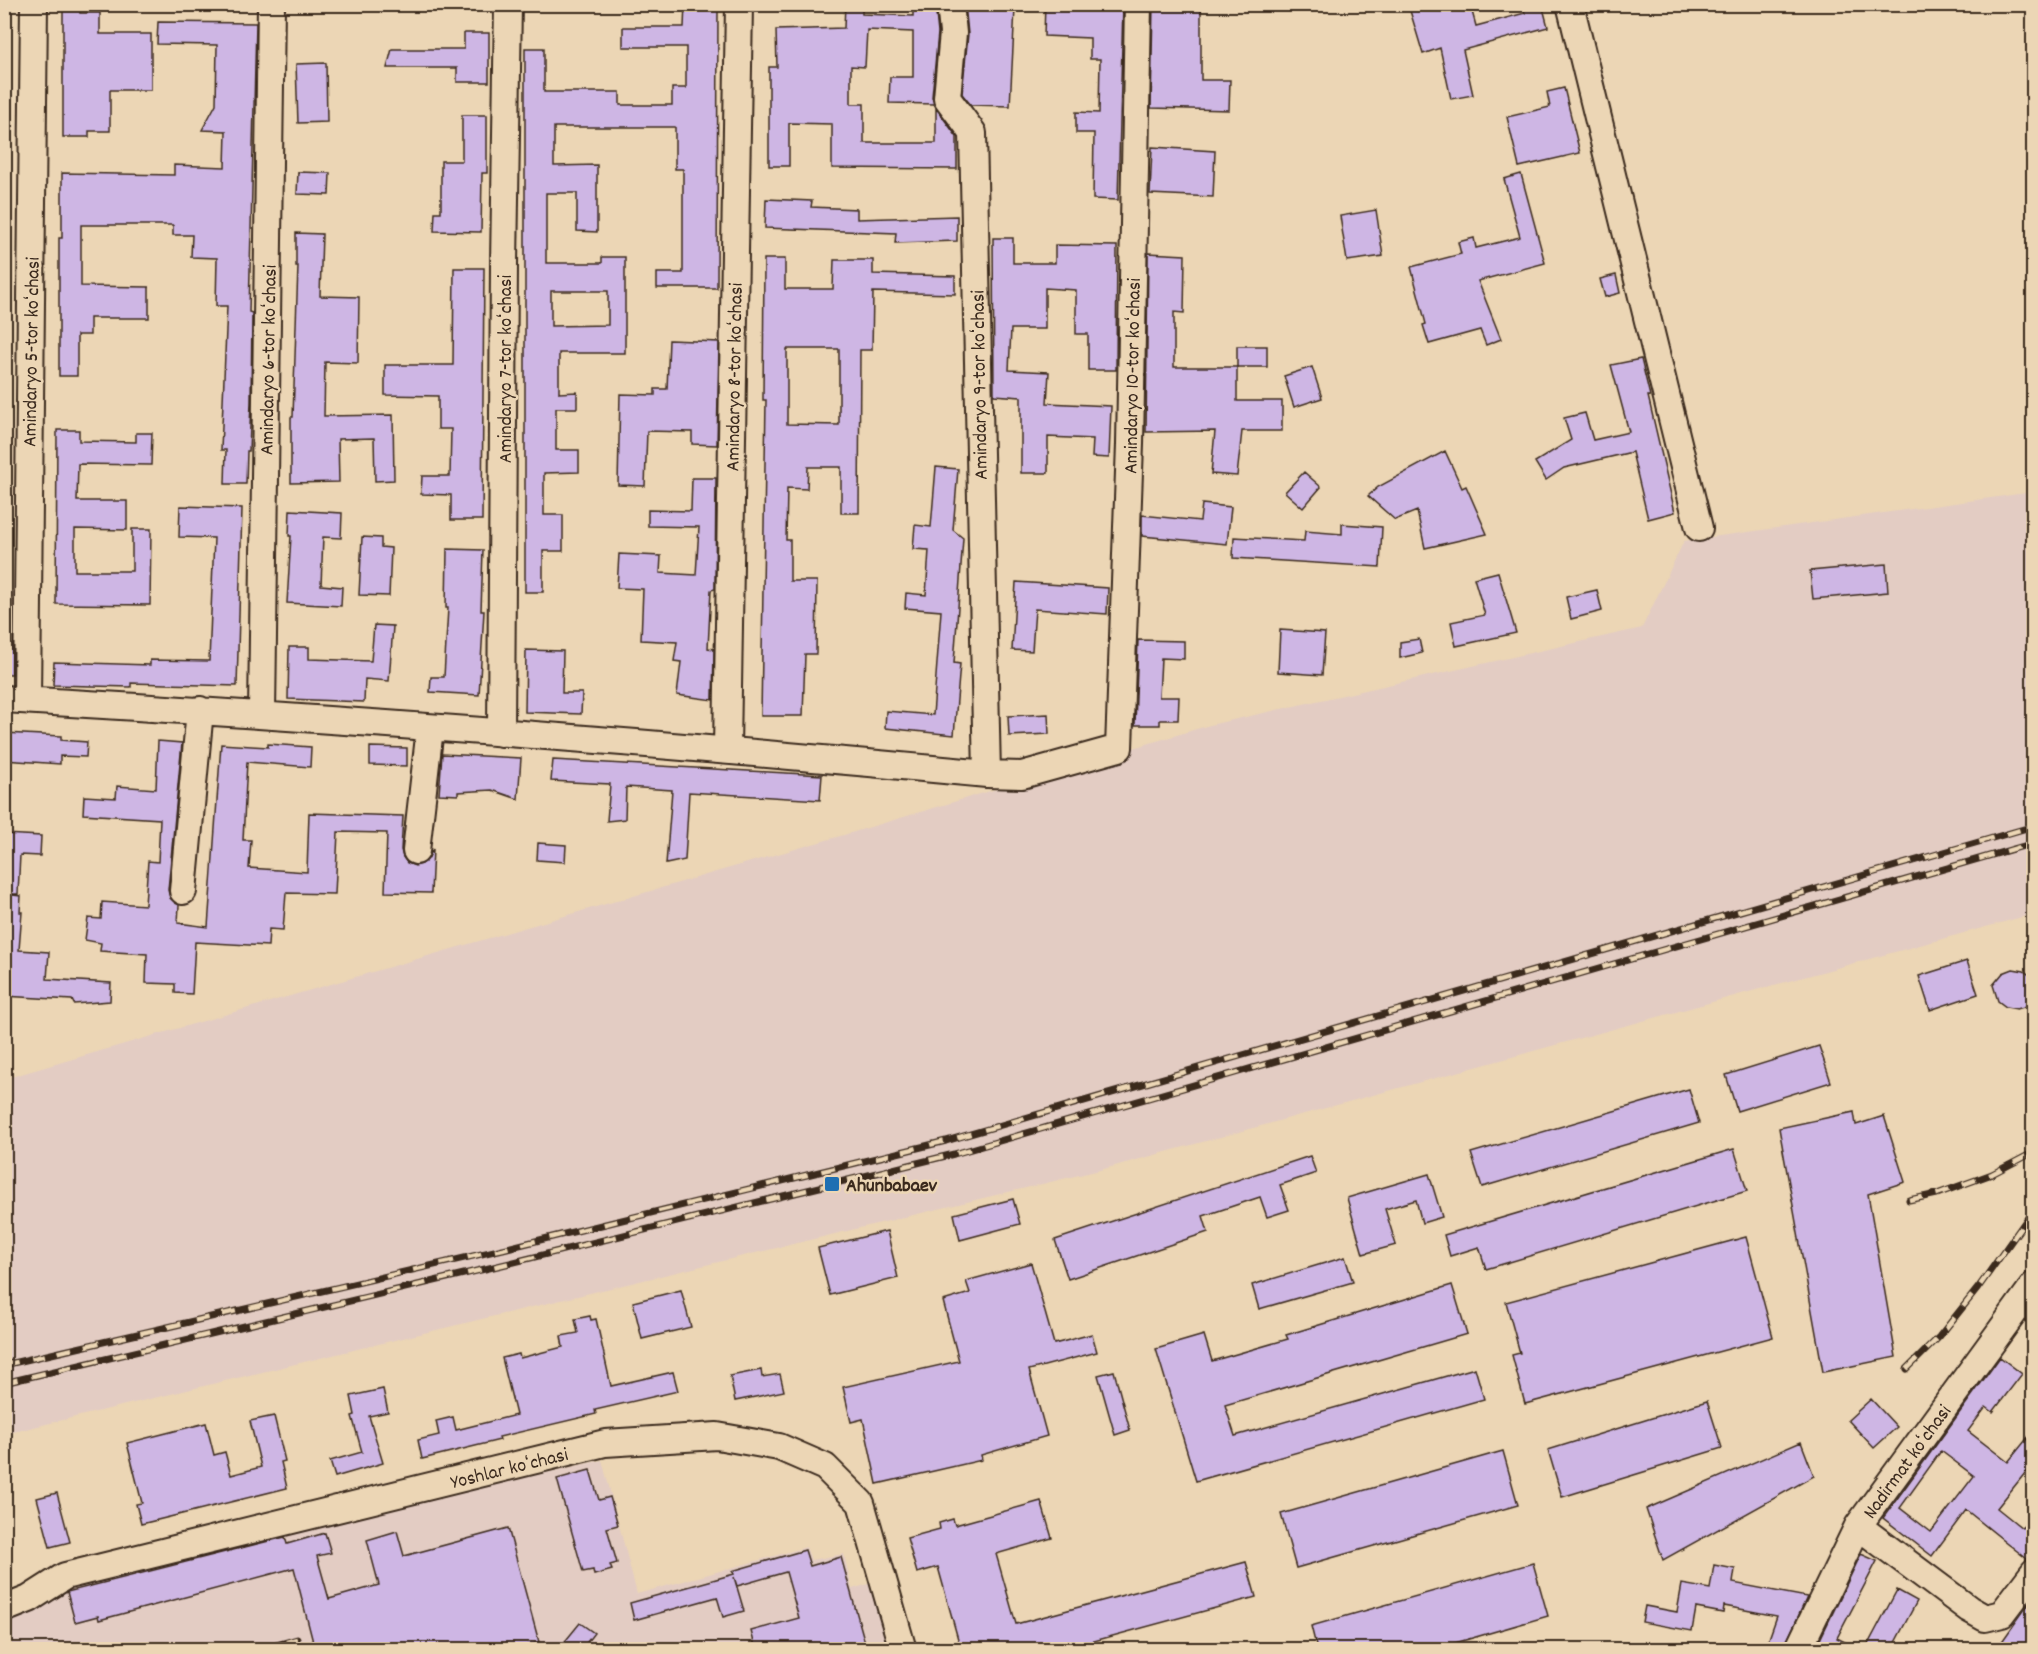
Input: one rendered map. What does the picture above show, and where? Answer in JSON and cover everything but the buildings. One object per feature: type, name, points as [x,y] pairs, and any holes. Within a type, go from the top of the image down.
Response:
[{"type":"street","name":"Amindaryo 5-tor koʻchasi","points":[[16,699],[34,4]]},
{"type":"street","name":"Amindaryo 6-tor koʻchasi","points":[[262,715],[271,4]]},
{"type":"street","name":"Amindaryo 7-tor koʻchasi","points":[[501,733],[508,4]]},
{"type":"street","name":"Amindaryo 8-tor koʻchasi","points":[[727,749],[740,4]]},
{"type":"street","name":"Amindaryo 9-tor koʻchasi","points":[[950,4],[953,33],[947,98],[973,133],[987,774]]},
{"type":"street","name":"Amindaryo 10-tor koʻchasi","points":[[987,774],[1022,775],[1119,748],[1130,432],[1138,4]]},
{"type":"street","points":[[1570,4],[1699,528]]},
{"type":"street","points":[[16,699],[200,710],[727,749],[987,774]]},
{"type":"street","points":[[183,891],[200,710]]},
{"type":"street","points":[[416,851],[430,728]]},
{"type":"street","name":"Nadirmat koʻchasi","points":[[1798,1650],[1858,1526],[2034,1285]]},
{"type":"street","name":"Yoshlar koʻchasi","points":[[4,1609],[29,1599],[65,1576],[605,1443],[717,1436],[779,1447],[825,1467],[861,1503],[903,1650]]},
{"type":"street","points":[[1858,1526],[1969,1609],[1984,1617],[2002,1614],[2034,1572]]},
{"type":"shaded area","points":[[2033,492],[2033,914],[1100,1170],[5,1434],[4,1079],[854,832],[1210,725],[1642,628],[1684,541]]},
{"type":"shaded area","points":[[602,1460],[637,1594],[806,1547],[811,1560],[844,1554],[852,1589],[872,1583],[893,1650],[5,1650],[5,1618],[51,1584]]},
{"type":"railway","points":[[4,1365],[503,1249],[946,1141],[2034,826]]},
{"type":"railway","points":[[4,1383],[506,1264],[954,1154],[2034,843]]},
{"type":"railway","points":[[1909,1200],[1937,1194],[1992,1174],[2034,1152]]},
{"type":"railway","points":[[1907,1369],[1939,1337],[1978,1288],[2034,1209]]},
{"type":"railway","points":[[259,1650],[297,1639]]},
{"type":"place","name":"Ahunbabaev","points":[[832,1184]]}]
